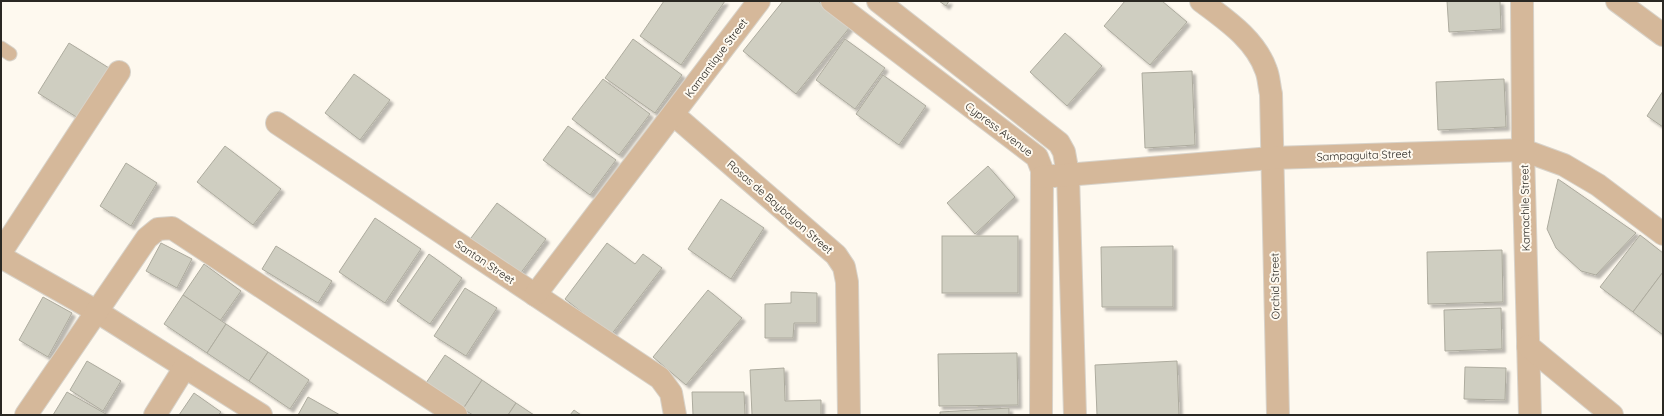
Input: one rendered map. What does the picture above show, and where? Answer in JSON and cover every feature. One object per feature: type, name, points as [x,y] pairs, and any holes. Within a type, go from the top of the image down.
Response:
[{"type":"street","name":"Kamantique Street","points":[[535,295],[759,1]]},
{"type":"street","name":"Cypress Avenue","points":[[832,1],[1037,157],[1040,163],[1042,177],[1041,415]]},
{"type":"street","points":[[878,1],[1059,143],[1064,152],[1068,174],[1075,415]]},
{"type":"street","name":"Orchid Street","points":[[1201,1],[1233,27],[1255,48],[1266,70],[1271,94],[1278,415]]},
{"type":"street","name":"Kamachile Street","points":[[1522,1],[1523,150],[1530,415]]},
{"type":"street","points":[[1617,1],[1663,35]]},
{"type":"street","points":[[1,252],[119,72]]},
{"type":"street","name":"Rosas de Baybayon Street","points":[[674,114],[836,255],[844,267],[847,282],[849,415]]},
{"type":"street","name":"Santan Street","points":[[277,123],[660,378],[671,393],[675,415]]},
{"type":"street","name":"Sampaguita Street","points":[[1042,177],[1272,158],[1523,150],[1564,165],[1598,185],[1663,234]]},
{"type":"street","points":[[26,415],[146,238],[158,228],[172,228],[456,415]]},
{"type":"street","points":[[1,257],[96,311],[261,415]]},
{"type":"street","points":[[1528,346],[1612,415]]},
{"type":"street","points":[[155,415],[185,367]]},
{"type":"building","points":[[664,1],[725,1],[681,65],[640,36]]},
{"type":"building","points":[[783,1],[818,1],[850,27],[796,94],[743,51]]},
{"type":"building","points":[[939,1],[949,1],[946,6]]},
{"type":"building","points":[[1125,1],[1162,1],[1187,22],[1150,65],[1104,26]]},
{"type":"building","points":[[1447,1],[1500,1],[1501,29],[1449,32]]},
{"type":"building","points":[[1065,33],[1102,66],[1067,106],[1030,72]]},
{"type":"building","points":[[633,39],[682,75],[655,113],[605,78]]},
{"type":"building","points":[[845,39],[885,68],[855,109],[816,80]]},
{"type":"building","points":[[69,43],[109,68],[78,118],[38,93]]},
{"type":"building","points":[[1192,71],[1195,145],[1145,148],[1142,73]]},
{"type":"building","points":[[354,74],[390,100],[360,140],[325,113]]},
{"type":"building","points":[[883,75],[926,106],[899,145],[856,114]]},
{"type":"building","points":[[603,79],[650,114],[619,155],[572,119]]},
{"type":"building","points":[[1504,79],[1506,127],[1438,130],[1436,82]]},
{"type":"building","points":[[1663,91],[1663,127],[1647,116]]},
{"type":"building","points":[[568,126],[616,160],[590,195],[543,160]]},
{"type":"building","points":[[225,146],[281,189],[253,225],[197,182]]},
{"type":"building","points":[[126,163],[157,183],[131,226],[100,206]]},
{"type":"building","points":[[988,166],[1015,197],[975,234],[947,203]]},
{"type":"building","points":[[1558,179],[1636,233],[1596,275],[1581,271],[1556,248],[1547,229]]},
{"type":"building","points":[[721,199],[764,228],[731,279],[688,249]]},
{"type":"building","points":[[497,203],[546,239],[517,278],[468,242]]},
{"type":"building","points":[[375,218],[421,249],[385,303],[339,272]]},
{"type":"building","points":[[1640,235],[1663,253],[1663,272],[1633,312],[1600,287]]},
{"type":"building","points":[[942,236],[1018,236],[1018,293],[942,293]]},
{"type":"building","points":[[161,243],[192,259],[177,288],[146,271]]},
{"type":"building","points":[[607,243],[635,264],[643,254],[662,268],[611,335],[565,299]]},
{"type":"building","points":[[276,246],[332,281],[318,303],[262,269]]},
{"type":"building","points":[[1173,246],[1173,307],[1102,307],[1101,247]]},
{"type":"building","points":[[1502,250],[1503,302],[1428,304],[1427,252]]},
{"type":"building","points":[[429,254],[462,278],[430,324],[397,301]]},
{"type":"building","points":[[204,264],[241,291],[220,321],[183,295]]},
{"type":"building","points":[[1663,272],[1663,335],[1633,312]]},
{"type":"building","points":[[465,288],[497,308],[466,356],[434,336]]},
{"type":"building","points":[[708,290],[742,318],[686,385],[653,357]]},
{"type":"building","points":[[791,292],[817,293],[817,323],[794,323],[793,338],[765,338],[765,304],[791,303]]},
{"type":"building","points":[[183,295],[226,324],[207,353],[164,324]]},
{"type":"building","points":[[43,297],[72,313],[48,357],[19,340]]},
{"type":"building","points":[[1501,308],[1502,349],[1445,351],[1444,310]]},
{"type":"building","points":[[226,324],[268,352],[249,381],[207,353]]},
{"type":"building","points":[[268,352],[309,380],[290,409],[249,381]]},
{"type":"building","points":[[1017,353],[1018,405],[939,406],[938,354]]},
{"type":"building","points":[[445,355],[482,380],[463,409],[426,383]]},
{"type":"building","points":[[87,361],[121,381],[103,411],[70,390]]},
{"type":"building","points":[[1177,361],[1179,415],[1097,415],[1095,365]]},
{"type":"building","points":[[1465,367],[1506,368],[1505,400],[1464,399]]},
{"type":"building","points":[[784,368],[785,401],[821,400],[821,415],[752,415],[750,370]]},
{"type":"building","points":[[482,380],[516,403],[508,415],[473,415],[463,409]]},
{"type":"building","points":[[67,392],[106,414],[53,415]]},
{"type":"building","points":[[692,392],[744,392],[745,415],[693,415]]},
{"type":"building","points":[[194,393],[221,412],[218,415],[179,415]]},
{"type":"building","points":[[308,397],[340,415],[298,415]]},
{"type":"building","points":[[516,403],[534,415],[508,415]]},
{"type":"building","points":[[1009,408],[1009,415],[940,415],[940,412]]},
{"type":"building","points":[[574,410],[581,415],[570,415]]}]
